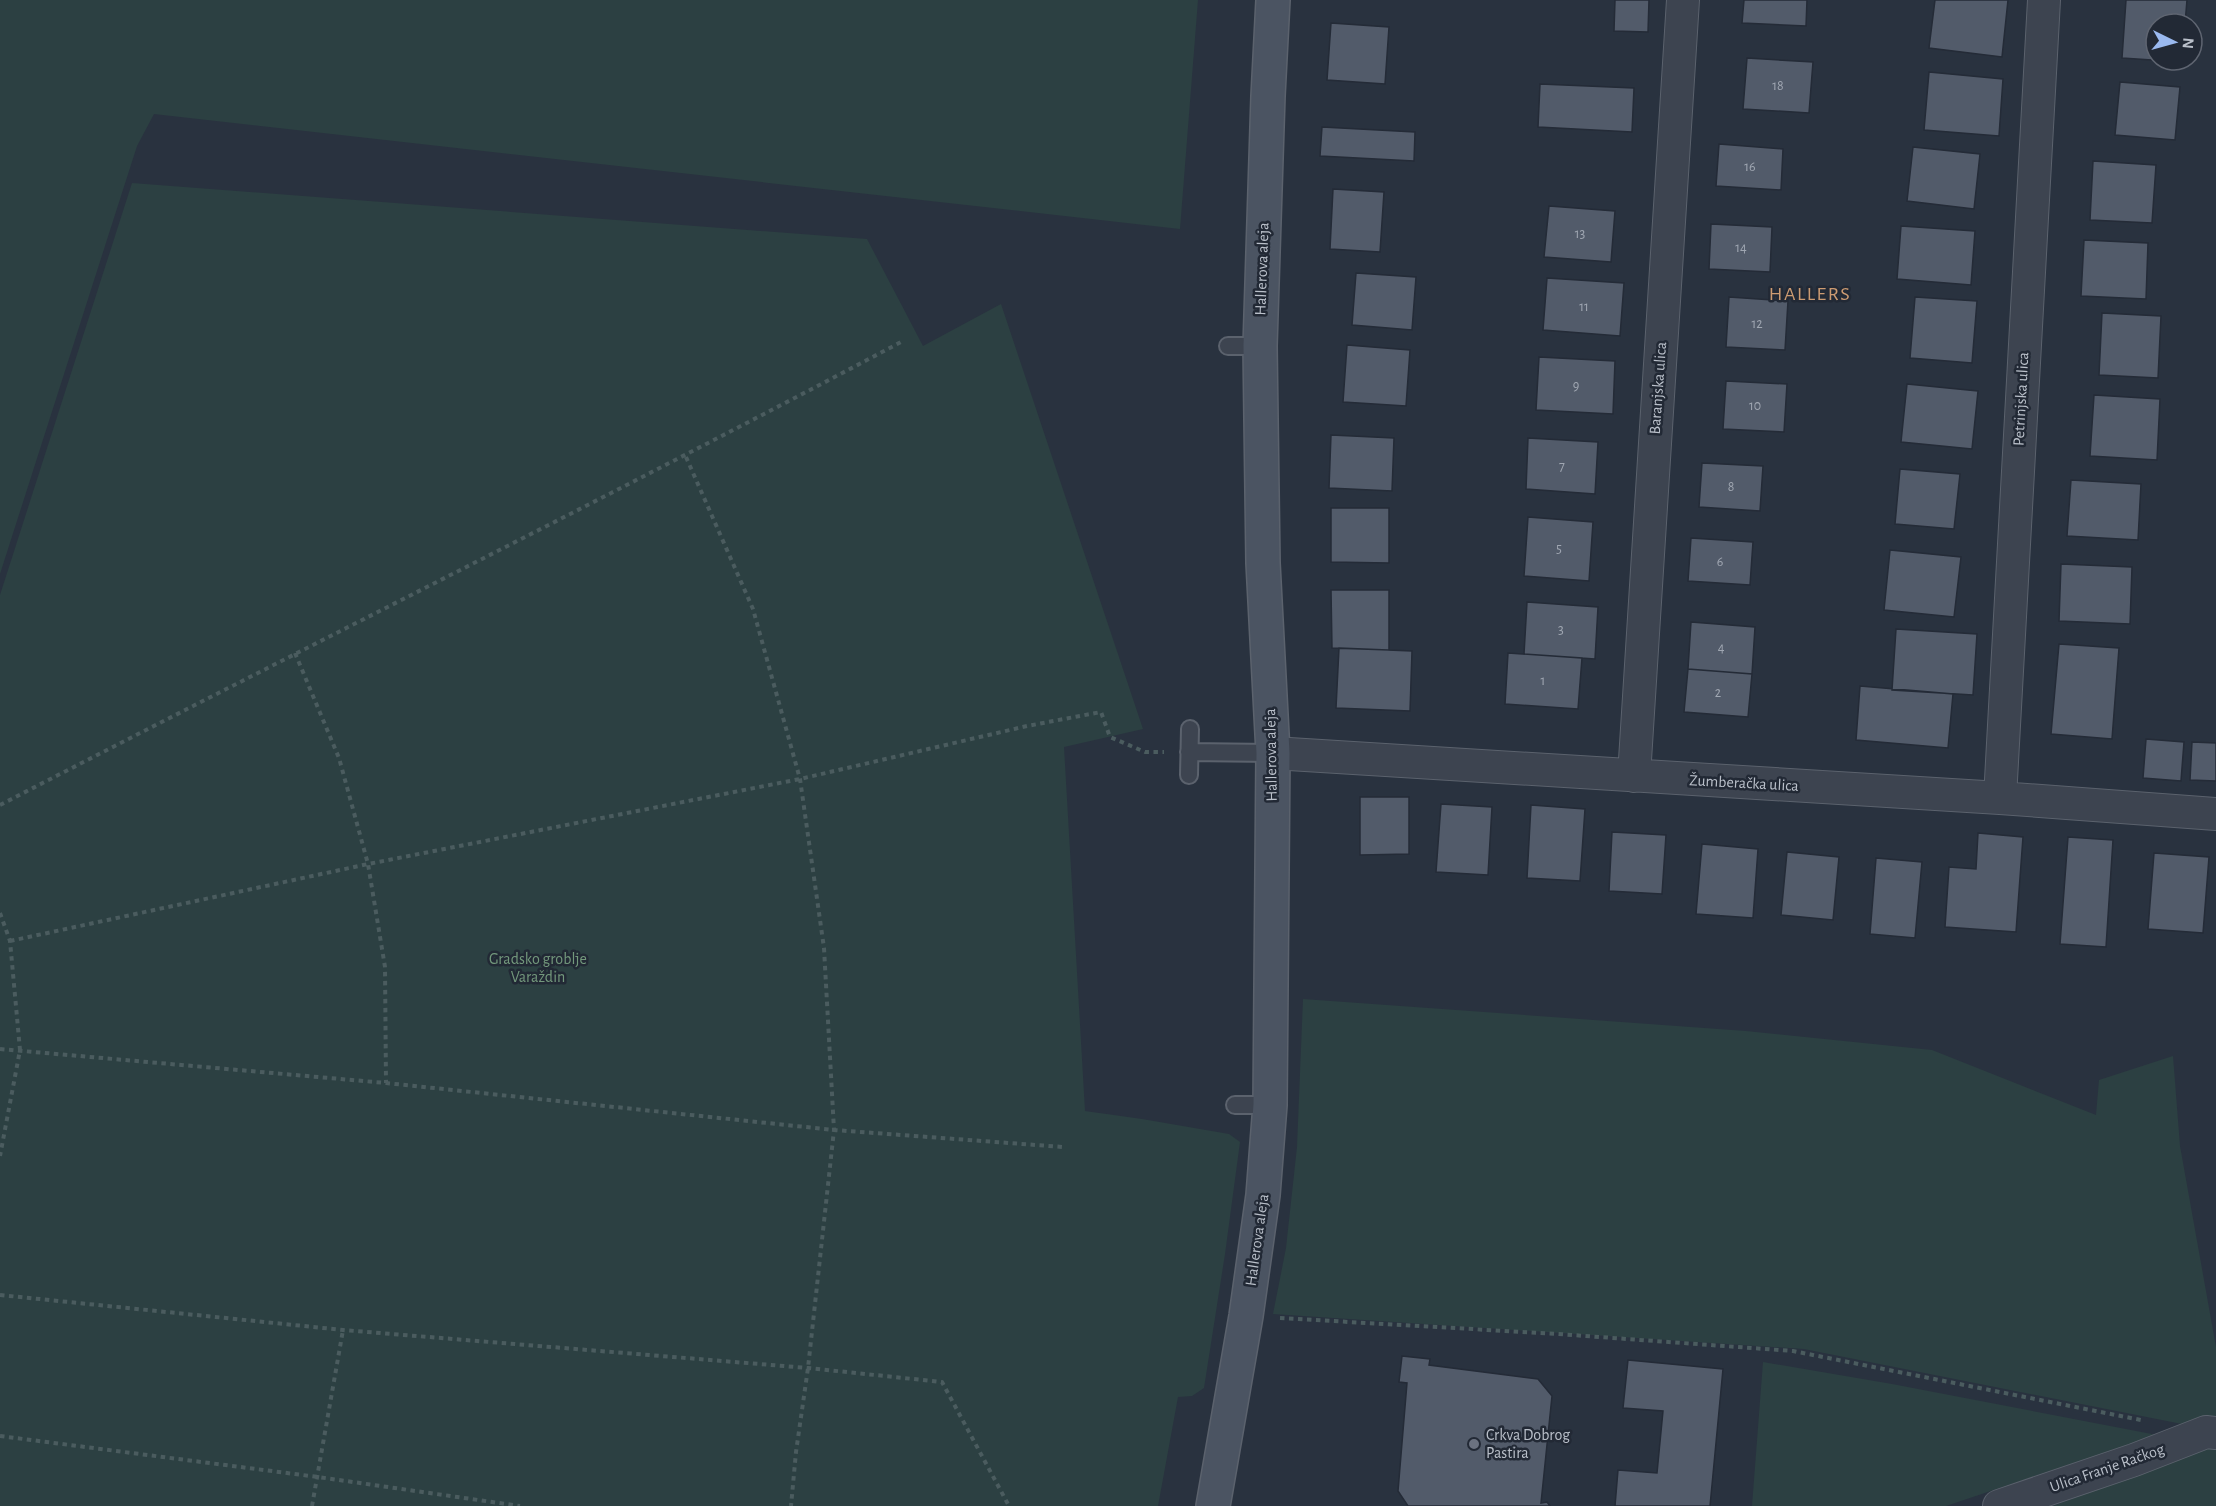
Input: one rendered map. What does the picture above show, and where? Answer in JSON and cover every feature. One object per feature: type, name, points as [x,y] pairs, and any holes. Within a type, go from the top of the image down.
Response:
[{"type":"main road","name":"Hallerova aleja","points":[[1213,1506],[1246,1316],[1263,1195],[1270,1105],[1273,753],[1263,563],[1244,346],[1268,96],[1273,0]]},
{"type":"street","name":"Baranjska ulica","points":[[1634,776],[1683,0]]},
{"type":"street","name":"Petrinjska ulica","points":[[2000,798],[2044,0]]},
{"type":"street","name":"Žumberačka ulica","points":[[1273,753],[2000,798],[2216,814]]},
{"type":"street","name":"Ulica Franje Račkog","points":[[1999,1506],[2134,1460],[2206,1432],[2216,1433]]},
{"type":"lane","points":[[1189,775],[1190,729]]},
{"type":"lane","points":[[1189,752],[1273,753]]},
{"type":"lane","points":[[1235,1106],[1270,1105]]},
{"type":"path","points":[[0,805],[295,653],[686,457],[901,342]]},
{"type":"path","points":[[686,457],[753,609],[800,779],[824,948],[834,1130],[791,1506]]},
{"type":"path","points":[[295,653],[339,758],[368,864],[385,968],[386,1083]]},
{"type":"path","points":[[10,941],[368,864],[800,779],[1027,726],[1101,712],[1110,737],[1145,752],[1189,752]]},
{"type":"path","points":[[0,913],[10,941],[20,1050],[0,1156]]},
{"type":"path","points":[[0,1049],[386,1083],[834,1130],[1063,1146]]},
{"type":"path","points":[[0,1295],[343,1330],[808,1368],[942,1382],[1009,1506]]},
{"type":"path","points":[[1246,1316],[1558,1334],[1793,1351],[2149,1421]]},
{"type":"path","points":[[312,1506],[343,1330]]},
{"type":"path","points":[[0,1436],[520,1506]]},
{"type":"green space","points":[[0,0],[1198,0],[1180,229],[154,114],[137,146],[0,574]]},
{"type":"green space","name":"Gradsko groblje Varaždin","points":[[132,183],[867,239],[923,346],[1001,304],[1143,729],[1064,747],[1085,1111],[1229,1134],[1240,1142],[1204,1388],[1192,1396],[1178,1397],[1158,1506],[0,1506],[0,595]]},
{"type":"green space","points":[[1303,999],[1746,1031],[1932,1050],[2096,1115],[2099,1080],[2173,1056],[2180,1146],[2216,1347],[2216,1419],[2187,1425],[1804,1349],[1273,1314],[1286,1248],[1297,1147]]},
{"type":"green space","points":[[1763,1362],[1892,1384],[2157,1435],[1946,1506],[1752,1506]]},
{"type":"green space","points":[[2216,1446],[2216,1506],[2053,1506]]},
{"type":"building","points":[[1615,0],[1649,0],[1648,32],[1614,31]]},
{"type":"building","points":[[1744,0],[1807,0],[1806,26],[1742,23]]},
{"type":"building","points":[[1935,0],[2008,0],[2002,57],[1929,48]]},
{"type":"building","points":[[2126,0],[2187,0],[2186,12],[2144,12],[2144,59],[2122,58]]},
{"type":"building","points":[[1331,23],[1389,27],[1385,84],[1327,80]]},
{"type":"building","points":[[1747,58],[1813,62],[1809,113],[1743,109]]},
{"type":"building","points":[[1929,72],[2003,79],[1999,136],[1924,130]]},
{"type":"building","points":[[2120,82],[2180,87],[2175,140],[2115,135]]},
{"type":"building","points":[[1540,84],[1634,88],[1632,132],[1538,127]]},
{"type":"building","points":[[1322,127],[1415,132],[1414,161],[1320,156]]},
{"type":"building","points":[[1719,144],[1783,149],[1781,190],[1716,186]]},
{"type":"building","points":[[1913,147],[1980,154],[1974,209],[1907,201]]},
{"type":"building","points":[[2093,161],[2156,165],[2152,223],[2090,220]]},
{"type":"building","points":[[1333,189],[1384,192],[1380,252],[1330,249]]},
{"type":"building","points":[[1549,206],[1615,211],[1611,262],[1544,257]]},
{"type":"building","points":[[1711,224],[1772,227],[1770,272],[1709,269]]},
{"type":"building","points":[[1901,226],[1975,231],[1971,285],[1897,279]]},
{"type":"building","points":[[2084,240],[2148,243],[2146,299],[2081,296]]},
{"type":"building","points":[[1356,273],[1416,277],[1412,330],[1352,325]]},
{"type":"building","points":[[1547,278],[1624,283],[1620,336],[1543,330]]},
{"type":"building","points":[[1729,297],[1788,301],[1785,350],[1726,347]]},
{"type":"building","points":[[1915,297],[1977,301],[1972,363],[1910,358]]},
{"type":"building","points":[[2102,313],[2161,316],[2158,378],[2099,375]]},
{"type":"building","points":[[1347,345],[1410,350],[1406,406],[1343,402]]},
{"type":"building","points":[[1539,357],[1615,361],[1613,414],[1536,410]]},
{"type":"building","points":[[1726,381],[1787,384],[1784,432],[1723,429]]},
{"type":"building","points":[[1907,384],[1978,391],[1972,449],[1901,442]]},
{"type":"building","points":[[2094,395],[2160,399],[2157,460],[2090,456]]},
{"type":"building","points":[[1331,435],[1394,438],[1392,491],[1329,488]]},
{"type":"building","points":[[1528,438],[1598,442],[1595,494],[1526,489]]},
{"type":"building","points":[[1702,463],[1763,466],[1760,511],[1699,507]]},
{"type":"building","points":[[1900,469],[1960,474],[1954,529],[1895,524]]},
{"type":"building","points":[[2071,480],[2141,484],[2138,540],[2067,536]]},
{"type":"building","points":[[1331,508],[1389,508],[1389,563],[1331,562]]},
{"type":"building","points":[[1528,517],[1593,522],[1589,581],[1524,576]]},
{"type":"building","points":[[1691,538],[1753,542],[1750,585],[1688,581]]},
{"type":"building","points":[[1890,550],[1961,557],[1954,617],[1884,610]]},
{"type":"building","points":[[2061,564],[2132,567],[2130,624],[2059,621]]},
{"type":"building","points":[[1331,590],[1389,590],[1389,650],[1332,648]]},
{"type":"building","points":[[1527,602],[1598,607],[1595,659],[1524,654]]},
{"type":"building","points":[[1691,622],[1755,627],[1752,674],[1688,669]]},
{"type":"building","points":[[1896,629],[1977,634],[1973,695],[1892,690]]},
{"type":"building","points":[[2059,644],[2119,648],[2112,739],[2051,734]]},
{"type":"building","points":[[1339,648],[1412,651],[1410,711],[1336,708]]},
{"type":"building","points":[[1508,653],[1582,658],[1578,709],[1505,704]]},
{"type":"building","points":[[1688,669],[1752,674],[1748,717],[1684,712]]},
{"type":"building","points":[[1860,686],[1953,694],[1948,748],[1856,740]]},
{"type":"building","points":[[2146,739],[2184,742],[2181,781],[2143,778]]},
{"type":"building","points":[[2192,742],[2216,743],[2216,781],[2190,780]]},
{"type":"building","points":[[1360,797],[1409,797],[1409,854],[1360,855]]},
{"type":"building","points":[[1441,804],[1492,807],[1488,875],[1436,872]]},
{"type":"building","points":[[1531,805],[1585,809],[1580,881],[1527,878]]},
{"type":"building","points":[[1612,832],[1666,835],[1662,894],[1609,891]]},
{"type":"building","points":[[1978,833],[2023,837],[2016,932],[1945,927],[1949,867],[1976,869]]},
{"type":"building","points":[[2068,837],[2113,840],[2106,947],[2060,944]]},
{"type":"building","points":[[1702,844],[1758,849],[1753,918],[1696,914]]},
{"type":"building","points":[[1787,852],[1839,857],[1833,920],[1781,915]]},
{"type":"building","points":[[2154,853],[2209,857],[2203,933],[2148,929]]},
{"type":"building","points":[[1876,858],[1922,862],[1915,938],[1870,934]]},
{"type":"building","name":"Crkva Dobrog Pastira","points":[[1402,1356],[1430,1359],[1429,1365],[1538,1379],[1552,1396],[1541,1503],[1547,1502],[1550,1506],[1408,1506],[1398,1491],[1407,1383],[1399,1382]]},
{"type":"building","points":[[1628,1360],[1723,1369],[1710,1506],[1615,1506],[1618,1470],[1657,1473],[1663,1411],[1623,1408]]},
{"type":"place","name":"Crkva Dobrog Pastira","points":[[1474,1444]]},
{"type":"district","name":"HALLERS","points":[[1810,294]]}]
